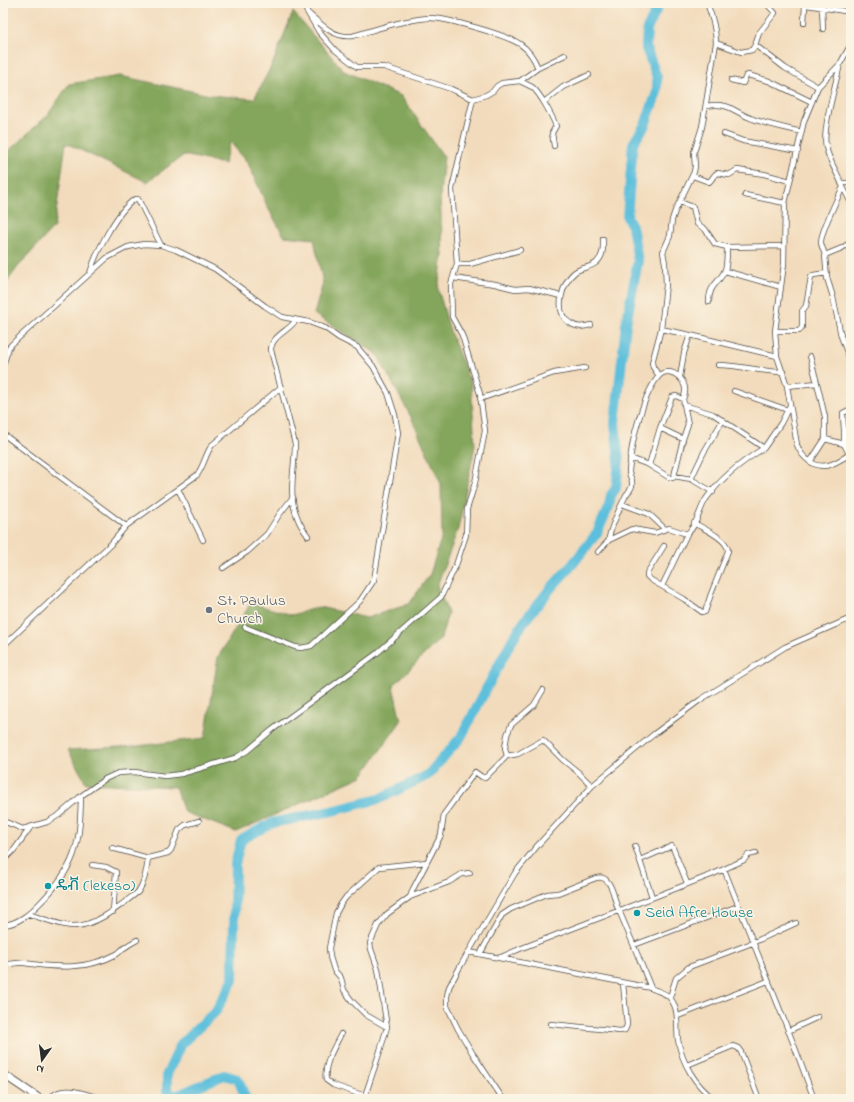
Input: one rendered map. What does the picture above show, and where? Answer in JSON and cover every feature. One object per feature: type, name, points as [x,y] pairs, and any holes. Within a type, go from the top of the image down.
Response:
[{"type":"main road","points":[[3,1074],[40,1099]]},
{"type":"street","points":[[302,3],[319,32],[335,50],[357,67],[384,67],[450,89],[473,100],[486,96],[502,83],[520,81],[538,68],[565,55]]},
{"type":"street","points":[[659,376],[654,371],[652,363],[661,329],[666,285],[663,252],[670,236],[672,220],[693,176],[695,166],[694,152],[702,127],[716,42],[716,33],[707,3]]},
{"type":"street","points":[[716,42],[741,52],[752,50],[759,33],[774,13],[766,3]]},
{"type":"street","points":[[804,23],[805,6],[822,7],[851,12]]},
{"type":"street","points":[[822,7],[823,30]]},
{"type":"street","points":[[309,14],[330,30],[343,36],[353,36],[416,19],[430,18],[445,20],[508,38],[520,44],[534,57],[538,68]]},
{"type":"street","points":[[851,44],[840,64],[825,134],[825,145],[828,154],[851,203]]},
{"type":"street","points":[[755,45],[785,68],[818,87]]},
{"type":"street","points":[[840,64],[818,87],[804,121],[785,203],[783,246],[784,264],[775,331],[777,356],[787,386],[797,445],[800,454],[810,462],[820,466],[828,465],[850,457],[844,444],[843,413],[851,409]]},
{"type":"street","points":[[544,102],[563,87],[589,75]]},
{"type":"street","points":[[731,80],[742,83],[748,75],[769,81],[812,102]]},
{"type":"street","points":[[520,81],[533,88],[544,102],[556,126],[552,134],[554,146]]},
{"type":"street","points":[[3,821],[23,829],[47,822],[59,815],[81,796],[105,779],[118,773],[134,772],[165,776],[181,774],[235,758],[247,751],[272,730],[376,654],[441,597],[456,564],[466,536],[467,509],[475,483],[485,431],[480,399],[462,335],[452,317],[451,284],[457,264],[452,189],[473,100]]},
{"type":"street","points":[[706,106],[723,105],[752,119],[802,132]]},
{"type":"street","points":[[724,134],[743,140],[798,151]]},
{"type":"street","points":[[693,176],[709,182],[712,180],[713,175],[717,172],[729,175],[736,170],[764,174],[790,181]]},
{"type":"street","points":[[842,185],[851,183]]},
{"type":"street","points":[[842,185],[821,238],[821,243],[841,336],[851,363]]},
{"type":"street","points":[[745,195],[785,203]]},
{"type":"street","points":[[90,274],[93,262],[116,220],[135,199],[138,200],[161,245]]},
{"type":"street","points":[[680,202],[694,207],[697,224],[705,229],[715,244],[727,248],[783,246]]},
{"type":"street","points":[[591,325],[582,328],[570,324],[565,320],[560,305],[561,296],[572,274],[579,269],[593,265],[600,258],[604,252],[603,239]]},
{"type":"street","points":[[825,256],[851,242]]},
{"type":"street","points":[[3,365],[9,348],[14,342],[107,258],[128,247],[144,244],[161,245],[176,250],[215,269],[270,310],[282,317],[309,322],[325,328],[357,347],[373,366],[388,393],[395,415],[398,433],[374,580],[360,601],[311,646],[300,648],[295,647],[245,627]]},
{"type":"street","points":[[708,302],[711,288],[725,271],[727,248]]},
{"type":"street","points":[[457,264],[470,264],[520,250]]},
{"type":"street","points":[[725,271],[781,288]]},
{"type":"street","points":[[775,331],[799,331],[802,327],[802,311],[806,306],[811,277],[813,275],[827,273]]},
{"type":"street","points":[[453,278],[496,284],[515,289],[529,288],[561,296]]},
{"type":"street","points":[[296,320],[293,325],[274,339],[271,344],[274,364],[295,444],[293,477],[294,507],[298,520],[308,536]]},
{"type":"street","points":[[661,329],[777,356]]},
{"type":"street","points":[[680,377],[684,353],[690,335]]},
{"type":"street","points":[[810,356],[825,417],[825,439],[810,462]]},
{"type":"street","points":[[718,365],[736,365],[772,372],[783,372]]},
{"type":"street","points":[[480,399],[554,373],[585,368]]},
{"type":"street","points":[[609,540],[608,537],[633,483],[629,474],[630,458],[644,405],[651,388],[659,376],[663,373],[671,373],[680,377],[684,383],[685,390],[683,399],[688,424],[674,476]]},
{"type":"street","points":[[787,386],[817,383]]},
{"type":"street","points":[[3,646],[111,544],[126,526],[197,475],[202,468],[212,445],[281,387]]},
{"type":"street","points":[[734,391],[788,410]]},
{"type":"street","points":[[649,465],[660,428],[672,397],[676,396],[683,399]]},
{"type":"street","points":[[662,586],[687,534],[706,500],[735,469],[764,448],[781,423],[790,404]]},
{"type":"street","points":[[684,405],[713,414],[764,448]]},
{"type":"street","points":[[691,479],[704,452],[723,420]]},
{"type":"street","points":[[660,428],[683,439]]},
{"type":"street","points":[[844,431],[851,428]]},
{"type":"street","points":[[3,434],[126,526]]},
{"type":"street","points":[[825,439],[844,444]]},
{"type":"street","points":[[630,458],[649,465],[670,478],[673,478],[674,476],[691,479],[713,492]]},
{"type":"street","points":[[178,489],[203,540]]},
{"type":"street","points":[[223,568],[247,552],[267,534],[293,497]]},
{"type":"street","points":[[622,504],[649,514],[665,529]]},
{"type":"street","points":[[664,546],[647,574],[648,577],[702,612],[706,612],[711,594],[728,551],[728,547],[725,541],[694,523]]},
{"type":"street","points":[[598,552],[609,540],[632,529],[655,533],[665,529],[674,529],[680,533],[687,534]]},
{"type":"street","points":[[504,1099],[473,1054],[455,1024],[447,1006],[447,996],[450,987],[469,952],[515,873],[538,845],[592,786],[654,734],[700,700],[785,647],[851,618]]},
{"type":"street","points":[[507,756],[505,748],[507,735],[511,725],[534,705],[543,690]]},
{"type":"street","points":[[410,897],[441,835],[444,814],[476,772],[485,778],[507,756],[518,754],[543,740],[592,786]]},
{"type":"street","points":[[3,925],[20,920],[29,914],[51,892],[69,866],[80,834],[81,796]]},
{"type":"street","points":[[112,848],[148,858],[168,853],[171,850],[179,830],[185,824],[199,822]]},
{"type":"street","points":[[3,861],[14,850],[30,828]]},
{"type":"street","points":[[635,846],[652,897]]},
{"type":"street","points":[[640,860],[672,846],[688,883]]},
{"type":"street","points":[[499,958],[724,869],[744,860],[748,855],[756,853]]},
{"type":"street","points":[[29,914],[72,926],[88,924],[113,912],[138,892],[144,879],[148,858]]},
{"type":"street","points":[[386,1027],[366,1015],[352,1001],[344,990],[341,978],[334,970],[329,948],[336,913],[340,904],[346,897],[379,867],[427,862]]},
{"type":"street","points":[[92,865],[106,867],[116,872],[113,912]]},
{"type":"street","points":[[724,869],[814,1099]]},
{"type":"street","points":[[341,1034],[327,1064],[325,1076],[326,1080],[332,1085],[365,1097],[386,1027],[378,969],[372,955],[370,943],[378,925],[387,914],[410,897],[449,882],[462,874],[470,873]]},
{"type":"street","points":[[480,954],[502,914],[547,894],[558,893],[596,878],[605,879],[610,884],[651,988]]},
{"type":"street","points":[[634,945],[738,906]]},
{"type":"street","points":[[670,997],[676,978],[689,967],[752,943],[796,923]]},
{"type":"street","points":[[3,964],[18,962],[57,967],[91,965],[118,953],[123,948],[137,940]]},
{"type":"street","points":[[469,952],[651,988],[670,997],[678,1016],[678,1040],[692,1077],[700,1087],[714,1099]]},
{"type":"street","points":[[678,1016],[768,981]]},
{"type":"street","points":[[551,1024],[620,1031],[625,1030],[627,1025],[623,983]]},
{"type":"street","points":[[788,1031],[818,1017]]},
{"type":"street","points":[[687,1065],[733,1046],[738,1048],[741,1052],[759,1099]]},
{"type":"street","points":[[49,1099],[56,1092],[62,1090],[72,1091],[102,1099]]},
{"type":"green space","points":[[293,12],[344,71],[401,96],[444,157],[440,196],[443,255],[438,289],[451,334],[471,384],[475,446],[458,529],[437,586],[448,613],[441,638],[393,686],[401,721],[362,776],[236,832],[184,812],[175,787],[86,783],[68,750],[137,746],[205,738],[218,657],[251,603],[292,615],[319,607],[367,618],[409,604],[430,574],[442,536],[441,484],[411,417],[376,353],[314,314],[323,283],[314,239],[284,236],[268,208],[248,163],[230,142],[224,164],[184,155],[147,182],[66,143],[54,227],[17,268],[3,288],[3,156],[47,116],[69,84],[120,76],[210,95],[254,99],[273,63]]},
{"type":"waterway","points":[[246,1099],[238,1079],[224,1075],[176,1096],[167,1092],[167,1074],[181,1044],[216,1011],[233,980],[235,864],[241,840],[272,823],[332,811],[379,799],[428,775],[461,737],[512,640],[526,619],[597,533],[609,506],[611,495],[616,488],[619,461],[615,423],[626,324],[638,261],[632,226],[627,217],[633,144],[645,125],[657,92],[657,77],[646,48],[647,29],[660,3]]},
{"type":"place","name":"St. Paulus Church","points":[[209,610]]},
{"type":"place","name":"ዴቭ (lekeso)","points":[[48,886]]},
{"type":"place","name":"Seid Afre House","points":[[637,913]]}]
